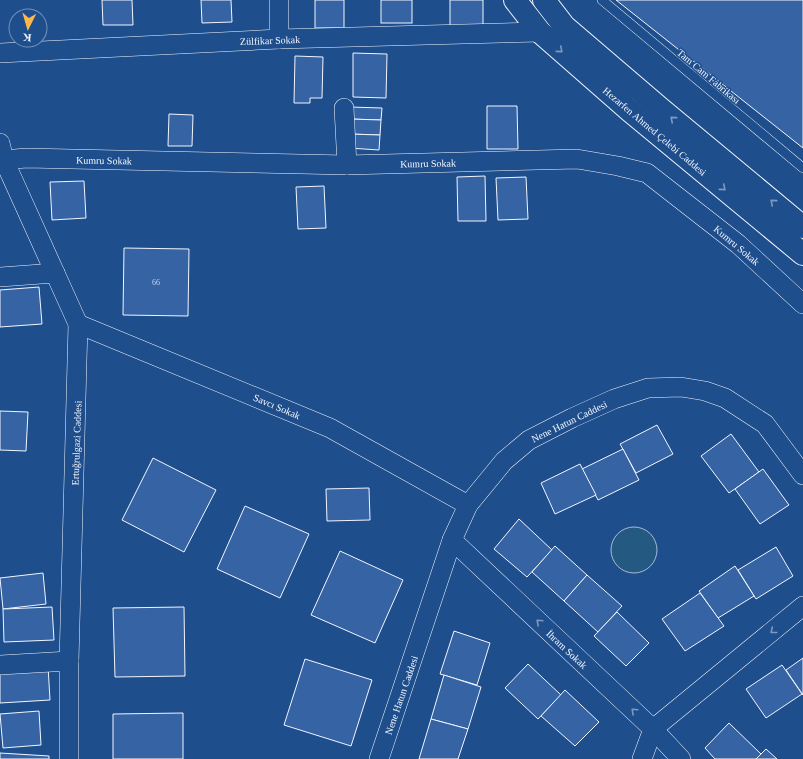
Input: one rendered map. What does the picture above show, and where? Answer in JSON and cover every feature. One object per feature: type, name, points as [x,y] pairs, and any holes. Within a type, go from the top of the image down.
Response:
[{"type":"street","points":[[278,0],[279,39]]},
{"type":"street","name":"Hezarfen Ahmed Çelebi Caddesi","points":[[515,0],[540,32],[629,110],[803,254]]},
{"type":"street","name":"Hezarfen Ahmed Çelebi Caddesi","points":[[544,0],[564,26],[661,109],[803,226]]},
{"type":"street","points":[[540,32],[564,26]]},
{"type":"street","name":"Zülfikar Sokak","points":[[0,53],[279,39],[540,32]]},
{"type":"street","points":[[344,108],[347,165]]},
{"type":"street","name":"Kumru Sokak","points":[[2,152],[34,158],[347,165],[577,159],[647,173],[738,244],[803,304]]},
{"type":"street","name":"Ertuğrulgazi Caddesi","points":[[2,152],[78,324],[69,662],[69,759]]},
{"type":"street","points":[[0,276],[55,273]]},
{"type":"street","name":"Savcı Sokak","points":[[78,324],[330,428],[468,505]]},
{"type":"street","name":"Nene Hatun Caddesi","points":[[379,759],[452,540],[468,505],[504,461],[529,440],[614,399],[648,388],[681,387],[704,391],[725,398],[765,424],[803,476]]},
{"type":"street","name":"İhram Sokak","points":[[452,540],[653,729],[681,759]]},
{"type":"street","points":[[642,759],[653,729],[803,606]]},
{"type":"street","points":[[0,665],[69,662]]},
{"type":"lane","name":"Tam Cam Fabrikası","points":[[602,0],[803,168]]},
{"type":"shaded area","points":[[639,527],[643,528],[653,537],[656,541],[656,559],[647,569],[639,573],[629,573],[621,569],[612,559],[611,545],[615,537],[625,528]]},
{"type":"building","points":[[102,0],[132,0],[133,25],[103,25]]},
{"type":"building","points":[[201,0],[231,0],[232,22],[202,23]]},
{"type":"building","points":[[315,0],[344,0],[344,28],[315,28]]},
{"type":"building","points":[[381,0],[412,0],[412,23],[381,23]]},
{"type":"building","points":[[450,0],[483,0],[483,29],[450,29]]},
{"type":"building","points":[[616,0],[803,0],[803,148]]},
{"type":"building","points":[[353,53],[387,54],[386,98],[353,97]]},
{"type":"building","points":[[295,56],[323,57],[322,98],[310,98],[310,103],[294,103]]},
{"type":"building","points":[[487,106],[517,106],[518,149],[487,149]]},
{"type":"building","points":[[350,107],[382,108],[381,120],[350,119]]},
{"type":"building","points":[[169,114],[193,115],[192,146],[168,146]]},
{"type":"building","points":[[350,119],[381,120],[380,135],[349,134]]},
{"type":"building","points":[[349,134],[380,135],[379,150],[349,148]]},
{"type":"building","points":[[485,176],[486,221],[458,221],[457,177]]},
{"type":"building","points":[[526,177],[528,219],[498,220],[496,178]]},
{"type":"building","points":[[84,181],[86,218],[52,220],[50,182]]},
{"type":"building","points":[[324,186],[326,228],[298,229],[296,187]]},
{"type":"building","points":[[124,248],[189,249],[188,316],[123,315]]},
{"type":"building","points":[[39,287],[42,324],[0,327],[0,290]]},
{"type":"building","points":[[0,411],[28,412],[26,451],[0,450]]},
{"type":"building","points":[[657,425],[673,454],[636,473],[620,444]]},
{"type":"building","points":[[731,434],[759,472],[729,493],[701,456]]},
{"type":"building","points":[[623,449],[639,480],[598,500],[582,469]]},
{"type":"building","points":[[153,458],[216,490],[184,552],[122,520]]},
{"type":"building","points":[[580,464],[596,495],[555,514],[541,483]]},
{"type":"building","points":[[763,469],[789,505],[760,524],[735,489]]},
{"type":"building","points":[[369,488],[370,520],[327,521],[326,489]]},
{"type":"building","points":[[245,506],[309,534],[280,598],[217,569]]},
{"type":"building","points":[[519,519],[552,550],[527,577],[494,549]]},
{"type":"building","points":[[555,546],[587,575],[564,601],[532,572]]},
{"type":"building","points":[[776,547],[793,576],[756,599],[738,570]]},
{"type":"building","points":[[340,551],[403,580],[375,643],[311,615]]},
{"type":"building","points":[[735,566],[754,596],[718,618],[699,591]]},
{"type":"building","points":[[43,573],[46,604],[3,609],[0,578]]},
{"type":"building","points":[[587,575],[622,606],[598,632],[564,601]]},
{"type":"building","points":[[700,593],[724,626],[685,651],[662,619]]},
{"type":"building","points":[[52,607],[54,640],[4,642],[3,609]]},
{"type":"building","points":[[184,607],[185,676],[115,677],[113,608]]},
{"type":"building","points":[[617,612],[649,643],[626,666],[594,636]]},
{"type":"building","points":[[454,631],[490,643],[477,685],[440,674]]},
{"type":"building","points":[[803,658],[803,695],[786,670]]},
{"type":"building","points":[[305,659],[372,680],[351,746],[284,725]]},
{"type":"building","points":[[528,664],[561,695],[538,719],[505,688]]},
{"type":"building","points":[[782,665],[802,694],[766,718],[746,689]]},
{"type":"building","points":[[48,666],[50,700],[0,703],[0,668]]},
{"type":"building","points":[[444,675],[481,687],[468,729],[431,719]]},
{"type":"building","points":[[565,690],[599,722],[575,746],[541,716]]},
{"type":"building","points":[[39,711],[41,745],[3,748],[0,714]]},
{"type":"building","points":[[183,713],[183,759],[113,759],[113,714]]},
{"type":"building","points":[[431,719],[468,729],[458,759],[419,759]]},
{"type":"building","points":[[729,723],[761,754],[756,759],[715,759],[705,748]]},
{"type":"building","points":[[766,749],[777,759],[756,759]]},
{"type":"building","points":[[0,753],[49,756],[49,759],[0,759]]}]
